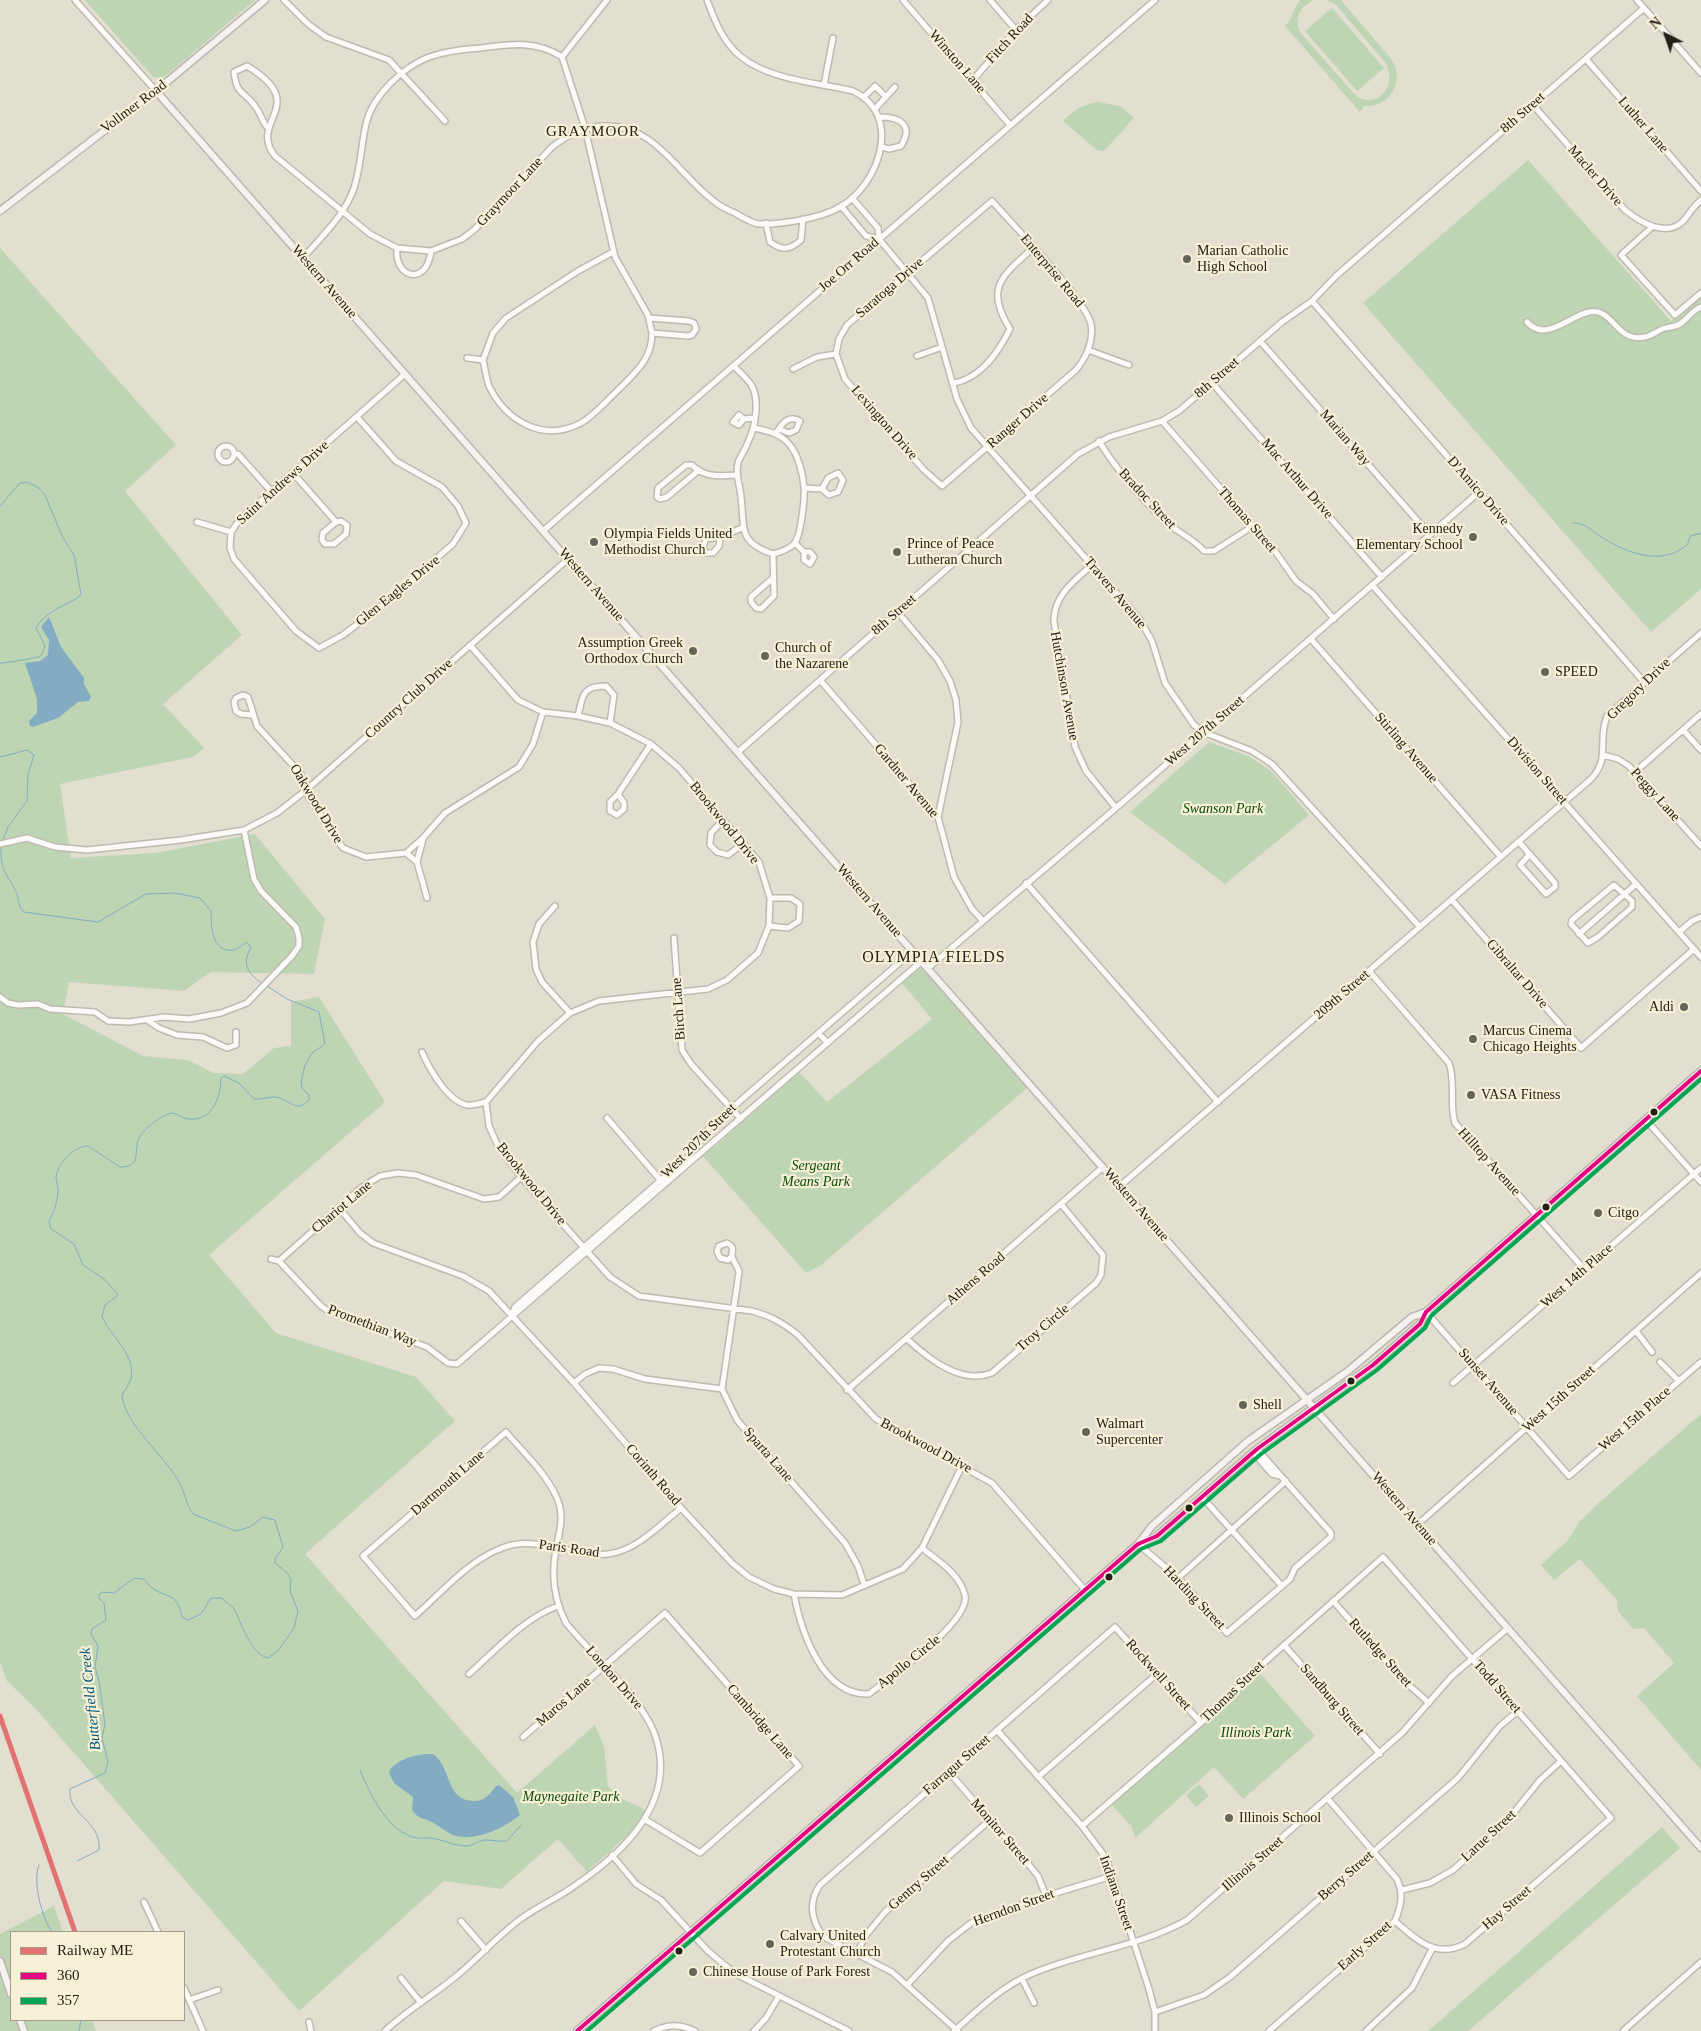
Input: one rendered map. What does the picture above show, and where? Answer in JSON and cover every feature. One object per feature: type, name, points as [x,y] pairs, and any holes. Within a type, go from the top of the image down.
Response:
[{"type":"main road","name":"Vollmer Road","points":[[0,211],[156,92],[265,0]]},
{"type":"main road","name":"Western Avenue","points":[[156,92],[1701,1848]]},
{"type":"main road","points":[[577,2031],[1138,1544],[1152,1526],[1242,1446],[1351,1369],[1412,1317],[1426,1312],[1701,1071]]},
{"type":"main road","points":[[1138,1544],[1157,1536],[1255,1450],[1315,1408],[1386,1354],[1420,1324],[1426,1312]]},
{"type":"main road","points":[[0,1962],[10,1991]]},
{"type":"street","name":"Western Avenue","points":[[75,0],[156,92]]},
{"type":"street","points":[[284,0],[308,24],[326,37],[389,60],[445,120]]},
{"type":"street","points":[[562,56],[608,0]]},
{"type":"street","points":[[707,0],[724,36],[740,56],[772,73],[854,91],[865,96],[875,86],[886,97]]},
{"type":"street","name":"Winston Lane","points":[[903,0],[974,80],[1010,125]]},
{"type":"street","points":[[990,0],[1016,30]]},
{"type":"street","name":"Fitch Road","points":[[974,80],[1016,30],[1048,0]]},
{"type":"street","name":"Joe Orr Road","points":[[543,530],[1155,0]]},
{"type":"street","points":[[1637,0],[1701,73]]},
{"type":"street","name":"8th Street","points":[[738,752],[1078,454],[1099,441],[1162,421],[1179,411],[1288,317],[1312,301],[1336,276],[1644,8]]},
{"type":"street","points":[[824,84],[834,38]]},
{"type":"street","points":[[303,258],[342,211],[354,189],[366,123],[371,108],[402,74],[427,58],[449,51],[520,44],[537,45],[550,49],[562,56],[585,128],[613,252],[649,318],[652,333],[650,350],[639,369],[590,417],[565,429],[538,429],[516,420],[501,406],[488,384],[484,360],[493,333],[506,318],[578,271],[613,252]]},
{"type":"street","name":"Luther Lane","points":[[1586,59],[1701,191]]},
{"type":"street","name":"Graymoor Lane","points":[[267,127],[277,112],[278,99],[275,91],[262,75],[247,66],[234,72],[236,86],[242,96],[255,105],[267,127],[270,150],[275,156],[370,234],[397,248],[431,251],[457,242],[474,230],[552,147],[566,136],[585,128],[618,125],[633,130],[649,139],[716,204],[757,224],[816,218],[841,206],[852,198],[869,178],[882,147],[880,117],[865,96]]},
{"type":"street","points":[[875,109],[896,87]]},
{"type":"street","name":"Macler Drive","points":[[1533,105],[1625,210],[1639,221],[1669,229],[1685,219],[1692,208],[1701,200]]},
{"type":"street","points":[[880,117],[898,118],[905,125],[906,129],[905,139],[901,146],[889,149],[882,147]]},
{"type":"street","name":"Travers Avenue","points":[[852,198],[878,228],[879,239]]},
{"type":"street","name":"Enterprise Road","points":[[992,201],[1086,311],[1091,328],[1088,350]]},
{"type":"street","name":"Saratoga Drive","points":[[836,354],[839,339],[847,326],[992,201]]},
{"type":"street","name":"Travers Avenue","points":[[841,206],[866,236],[879,239],[928,298],[963,415],[987,448],[1144,626],[1152,641],[1166,683],[1192,722],[1203,732],[1252,751],[1272,764],[1420,927]]},
{"type":"street","points":[[766,223],[770,242],[785,249],[793,248],[801,240],[803,219]]},
{"type":"street","points":[[1652,226],[1621,255],[1675,315],[1701,293]]},
{"type":"street","points":[[397,248],[398,262],[409,274],[418,274],[425,270],[430,263],[431,251]]},
{"type":"street","points":[[954,383],[967,381],[999,350],[1010,330],[998,307],[998,285],[1004,275],[1033,248]]},
{"type":"street","name":"D'Amico Drive","points":[[1312,301],[1644,682]]},
{"type":"street","points":[[1527,322],[1538,330],[1550,330],[1574,318],[1593,312],[1604,314],[1624,335],[1636,338],[1647,337],[1661,329],[1677,325],[1695,310],[1701,308]]},
{"type":"street","points":[[649,318],[689,321],[694,323],[696,329],[692,335],[688,336],[652,333]]},
{"type":"street","name":"Marian Way","points":[[1260,341],[1430,535]]},
{"type":"street","points":[[917,356],[942,347]]},
{"type":"street","points":[[1088,350],[1129,365]]},
{"type":"street","name":"Ranger Drive","points":[[942,486],[1076,370],[1088,350]]},
{"type":"street","points":[[793,369],[810,359],[836,354]]},
{"type":"street","name":"Lexington Drive","points":[[836,354],[844,379],[924,470],[942,486]]},
{"type":"street","points":[[467,358],[484,360]]},
{"type":"street","points":[[734,366],[752,386],[755,403],[754,428],[739,462],[736,476],[741,494],[742,528],[749,541],[763,551],[773,554],[786,550],[795,543],[800,530],[804,488],[798,462],[789,444],[778,431],[754,428]]},
{"type":"street","name":"Saint Andrews Drive","points":[[319,648],[296,631],[234,559],[230,548],[231,532],[240,519],[405,374]]},
{"type":"street","name":"Mac Arthur Drive","points":[[1212,383],[1382,577]]},
{"type":"street","name":"Glen Eagles Drive","points":[[319,648],[343,636],[385,603],[454,544],[466,523],[458,506],[442,487],[396,461],[357,417]]},
{"type":"street","points":[[744,419],[754,418]]},
{"type":"street","name":"Thomas Street","points":[[1162,421],[1275,551],[1296,581],[1313,594],[1334,619]]},
{"type":"street","name":"Bradoc Street","points":[[1099,441],[1116,466],[1162,519],[1204,551],[1214,551],[1253,526]]},
{"type":"street","points":[[234,454],[238,454],[271,491]]},
{"type":"street","points":[[699,470],[667,497],[660,499],[657,497],[658,488],[686,465],[692,465],[715,477],[736,476]]},
{"type":"street","points":[[293,473],[336,522],[345,523],[347,532],[334,544],[325,544],[322,540],[323,533],[336,522]]},
{"type":"street","points":[[804,488],[822,489],[829,495],[838,492],[843,480],[841,475],[838,473],[828,478],[822,489]]},
{"type":"street","name":"West 207th Street","points":[[928,968],[1116,808],[1479,492]]},
{"type":"street","points":[[196,522],[231,532]]},
{"type":"street","points":[[720,537],[742,528]]},
{"type":"street","points":[[795,543],[804,552]]},
{"type":"street","points":[[773,554],[774,596],[761,608],[756,608],[751,602],[751,597],[773,578]]},
{"type":"street","name":"Country Club Drive","points":[[0,844],[27,838],[55,847],[87,850],[181,840],[244,830],[277,813],[305,791],[568,559]]},
{"type":"street","name":"Hutchinson Avenue","points":[[1092,565],[1062,594],[1056,606],[1054,622],[1075,747],[1086,771],[1116,808]]},
{"type":"street","name":"Division Street","points":[[1372,585],[1701,957]]},
{"type":"street","points":[[897,611],[938,660],[950,681],[956,700],[958,722],[938,817]]},
{"type":"street","name":"Gregory Drive","points":[[1603,756],[1602,729],[1608,716],[1701,633]]},
{"type":"street","name":"Stirling Avenue","points":[[1311,639],[1501,857]]},
{"type":"street","name":"Brookwood Drive","points":[[470,645],[518,700],[543,712],[578,716],[610,723],[651,744],[679,768],[759,862],[770,898],[769,926],[758,953],[727,980],[708,989],[599,1001],[570,1014],[538,1041],[486,1102],[489,1126],[497,1144],[521,1177],[610,1277],[639,1296],[768,1315],[783,1323],[798,1335],[847,1390],[876,1419],[992,1483],[1085,1590]]},
{"type":"street","name":"Gardner Avenue","points":[[820,680],[938,817],[954,877],[972,908],[983,921]]},
{"type":"street","points":[[578,716],[583,693],[592,686],[606,686],[614,695],[610,723]]},
{"type":"street","points":[[417,862],[406,853],[423,838],[445,813],[519,767],[533,744],[543,712]]},
{"type":"street","points":[[1635,772],[1701,714]]},
{"type":"street","name":"Oakwood Drive","points":[[252,715],[258,726],[301,774],[305,791],[343,848],[366,857],[406,853]]},
{"type":"street","points":[[1683,730],[1701,750]]},
{"type":"street","points":[[618,794],[651,744]]},
{"type":"street","points":[[1564,802],[1595,774],[1603,756]]},
{"type":"street","name":"Peggy Lane","points":[[1603,756],[1622,761],[1635,772],[1701,846]]},
{"type":"street","name":"209th Street","points":[[1120,1186],[1564,802]]},
{"type":"street","points":[[723,820],[711,833],[710,845],[717,852],[728,855],[744,843]]},
{"type":"street","points":[[0,997],[8,1003],[18,1005],[38,1004],[50,1009],[94,1012],[108,1021],[129,1022],[164,1018],[189,1019],[221,1013],[247,1003],[292,956],[299,946],[299,938],[296,927],[261,891],[254,879],[244,830]]},
{"type":"street","points":[[423,838],[417,862],[427,898]]},
{"type":"street","points":[[1519,842],[1530,854],[1555,883],[1554,887],[1546,894],[1520,865],[1530,854]]},
{"type":"street","points":[[1026,883],[1218,1102]]},
{"type":"street","points":[[1579,934],[1636,884]]},
{"type":"street","points":[[1614,885],[1626,894],[1633,904],[1623,916],[1592,943],[1588,943],[1579,934],[1571,924],[1614,885]]},
{"type":"street","points":[[769,926],[788,928],[799,921],[800,904],[791,898],[770,898]]},
{"type":"street","name":"Gibraltar Drive","points":[[1452,900],[1581,1048],[1694,949]]},
{"type":"street","points":[[555,906],[539,924],[533,942],[536,969],[542,982],[570,1014]]},
{"type":"street","points":[[1679,932],[1692,921],[1701,918]]},
{"type":"street","name":"Birch Lane","points":[[674,938],[682,1050],[691,1064],[741,1119]]},
{"type":"street","name":"West 207th Street","points":[[585,1251],[660,1180],[690,1155],[706,1132],[731,1108],[913,951]]},
{"type":"street","name":"West 207th Street","points":[[457,1364],[512,1316],[515,1307],[665,1185],[922,961]]},
{"type":"street","name":"Hilltop Avenue","points":[[1369,971],[1449,1063],[1452,1078],[1452,1111],[1455,1123],[1584,1270]]},
{"type":"street","points":[[147,1020],[159,1028],[177,1035],[203,1037],[227,1048],[236,1045],[236,1032]]},
{"type":"street","points":[[818,1033],[828,1043]]},
{"type":"street","points":[[422,1052],[435,1078],[455,1099],[467,1105],[486,1102]]},
{"type":"street","points":[[607,1118],[665,1185]]},
{"type":"street","points":[[1646,1120],[1701,1182]]},
{"type":"street","name":"Athens Road","points":[[847,1390],[1103,1167]]},
{"type":"street","name":"West 14th Place","points":[[1453,1383],[1701,1168]]},
{"type":"street","name":"Chariot Lane","points":[[279,1261],[339,1208],[380,1176],[398,1172],[416,1175],[484,1199],[499,1197],[521,1177]]},
{"type":"street","name":"Troy Circle","points":[[908,1338],[925,1356],[961,1374],[975,1378],[992,1373],[1081,1296],[1101,1275],[1103,1255],[1061,1204]]},
{"type":"street","name":"Corinth Road","points":[[339,1208],[360,1233],[372,1243],[475,1281],[489,1291],[574,1383],[681,1508],[732,1563],[749,1577],[774,1589],[794,1594],[842,1595],[903,1569],[922,1548],[962,1466]]},
{"type":"street","points":[[574,1383],[585,1374],[599,1368],[613,1369],[645,1379],[722,1389],[739,1272],[732,1256]]},
{"type":"street","points":[[271,1259],[279,1261]]},
{"type":"street","name":"Promethian Way","points":[[279,1261],[320,1306],[328,1311],[427,1347],[440,1354],[448,1363],[457,1364]]},
{"type":"street","name":"West 15th Street","points":[[1417,1525],[1701,1273]]},
{"type":"street","name":"Sunset Avenue","points":[[1426,1312],[1569,1476]]},
{"type":"street","points":[[1636,1331],[1652,1352]]},
{"type":"street","points":[[1660,1362],[1679,1381]]},
{"type":"street","name":"West 15th Place","points":[[1569,1476],[1701,1362]]},
{"type":"street","name":"Sparta Lane","points":[[722,1389],[737,1420],[845,1543],[858,1566],[864,1584]]},
{"type":"street","name":"Dartmouth Lane","points":[[454,1581],[415,1616],[363,1556],[506,1432]]},
{"type":"street","name":"London Drive","points":[[385,2031],[456,1977],[522,1918],[575,1886],[612,1855],[635,1834],[646,1820],[658,1790],[661,1763],[654,1733],[644,1713],[566,1623],[558,1606],[554,1583],[556,1548],[562,1531],[557,1497],[546,1478],[506,1432]]},
{"type":"street","points":[[1202,1497],[1282,1586],[1290,1579],[1295,1568],[1331,1537],[1331,1533],[1284,1479],[1272,1474],[1255,1450]]},
{"type":"street","points":[[1178,1578],[1232,1530],[1284,1479]]},
{"type":"street","name":"Paris Road","points":[[454,1581],[502,1547],[528,1544],[608,1554],[639,1542],[681,1508]]},
{"type":"street","name":"Harding Street","points":[[1138,1544],[1178,1578],[1227,1633],[1282,1586]]},
{"type":"street","name":"Apollo Circle","points":[[794,1594],[797,1612],[814,1656],[830,1676],[845,1689],[861,1695],[870,1694],[951,1628],[965,1604],[964,1594],[956,1576],[922,1548]]},
{"type":"street","name":"Thomas Street","points":[[1082,1826],[1201,1723],[1382,1557]]},
{"type":"street","name":"Todd Street","points":[[1382,1557],[1611,1818]]},
{"type":"street","name":"Rutledge Street","points":[[1333,1600],[1401,1678],[1429,1703]]},
{"type":"street","points":[[469,1674],[542,1611],[558,1606]]},
{"type":"street","name":"Cambridge Lane","points":[[605,1666],[665,1613],[799,1766],[700,1853],[646,1820]]},
{"type":"street","name":"Rockwell Street","points":[[1115,1627],[1201,1723]]},
{"type":"street","name":"Farragut Street","points":[[857,1953],[824,1937],[818,1929],[812,1912],[815,1893],[826,1878],[1115,1627]]},
{"type":"street","name":"Illinois Street","points":[[956,2030],[989,2000],[1022,1979],[1161,1934],[1194,1916],[1380,1754],[1402,1733],[1452,1676],[1508,1628]]},
{"type":"street","name":"Sandburg Street","points":[[1284,1645],[1380,1754]]},
{"type":"street","name":"Maros Lane","points":[[523,1738],[605,1666]]},
{"type":"street","points":[[1038,1777],[1157,1674]]},
{"type":"street","name":"Berry Street","points":[[1155,2012],[1187,2003],[1218,1987],[1458,1778],[1500,1726],[1518,1711]]},
{"type":"street","name":"Indiana Street","points":[[998,1730],[1102,1851],[1112,1876],[1155,2012],[1155,2031]]},
{"type":"street","name":"Larue Street","points":[[1402,1890],[1430,1883],[1453,1870],[1503,1826],[1540,1780],[1561,1761]]},
{"type":"street","name":"Monitor Street","points":[[949,1772],[1038,1876],[1046,1896]]},
{"type":"street","points":[[1328,1799],[1397,1878],[1402,1890]]},
{"type":"street","name":"Hay Street","points":[[1432,1949],[1449,1950],[1465,1944],[1611,1818]]},
{"type":"street","name":"Gentry Street","points":[[857,1953],[866,1935],[885,1912],[990,1820]]},
{"type":"street","points":[[612,1855],[636,1884],[661,1900],[734,1973],[849,2031]]},
{"type":"street","name":"Herndon Street","points":[[908,1984],[948,1941],[971,1923],[1046,1896],[1112,1876]]},
{"type":"street","name":"Early Street","points":[[1269,2031],[1394,1921],[1399,1911],[1402,1890]]},
{"type":"street","points":[[144,1902],[158,1931]]},
{"type":"street","points":[[461,1920],[486,1950]]},
{"type":"street","points":[[1366,2031],[1412,1988],[1432,1949],[1410,1935],[1394,1921]]},
{"type":"street","points":[[857,1953],[880,1964],[908,1984],[956,2030]]},
{"type":"street","points":[[1623,2031],[1701,1962]]},
{"type":"street","points":[[401,1978],[421,2003]]},
{"type":"street","points":[[1022,1979],[1034,2002]]},
{"type":"street","points":[[185,1990],[203,2031]]},
{"type":"street","points":[[189,2000],[218,1990]]},
{"type":"street","points":[[754,2031],[766,2018],[779,1996]]},
{"type":"street","points":[[309,2022],[311,2031]]},
{"type":"street","points":[[654,2031],[671,2025],[680,2025],[695,2031]]},
{"type":"green space","points":[[85,0],[255,0],[166,76],[161,78],[153,77]]},
{"type":"green space","points":[[1300,0],[1314,0],[1302,9],[1298,17],[1300,32],[1357,97],[1373,100],[1385,92],[1389,78],[1388,70],[1385,62],[1336,5],[1327,0],[1341,0],[1391,59],[1395,67],[1397,75],[1396,84],[1388,98],[1373,105],[1364,106],[1360,112],[1285,26]]},
{"type":"green space","points":[[1332,8],[1384,68],[1357,91],[1305,31]]},
{"type":"green space","points":[[1098,102],[1120,106],[1134,118],[1104,151],[1098,151],[1063,121],[1079,108]]},
{"type":"green space","points":[[1528,160],[1671,321],[1701,297],[1701,589],[1651,632],[1363,303]]},
{"type":"green space","name":"Maynegaite Park","points":[[0,248],[176,445],[125,491],[242,635],[163,704],[204,748],[193,757],[60,784],[71,858],[156,853],[255,834],[325,919],[314,974],[211,972],[184,991],[69,982],[63,1014],[143,1056],[188,1060],[214,1073],[243,1074],[274,1048],[291,1046],[291,1002],[319,997],[385,1102],[209,1255],[276,1333],[416,1377],[455,1421],[305,1554],[517,1793],[595,1725],[604,1746],[608,1786],[618,1797],[646,1810],[632,1831],[587,1872],[558,1839],[501,1889],[444,1881],[299,2011],[34,1707],[7,1681],[0,1662]]},
{"type":"green space","name":"Swanson Park","points":[[1209,742],[1248,756],[1271,771],[1309,815],[1225,884],[1130,812]]},
{"type":"green space","name":"Sergeant Means Park","points":[[919,968],[923,969],[1027,1088],[820,1266],[806,1273],[702,1155],[718,1144],[799,1072],[827,1102],[932,1019],[901,982]]},
{"type":"green space","points":[[1701,1414],[1701,1770],[1637,1696],[1674,1663],[1644,1628],[1633,1629],[1618,1611],[1617,1600],[1580,1559],[1554,1580],[1541,1565],[1568,1540],[1579,1522],[1594,1507]]},
{"type":"green space","name":"Illinois Park","points":[[1258,1671],[1315,1736],[1243,1799],[1214,1767],[1135,1838],[1132,1827],[1112,1805],[1222,1707]]},
{"type":"green space","points":[[1199,1784],[1209,1796],[1196,1807],[1186,1795]]},
{"type":"green space","points":[[1662,1827],[1680,1848],[1468,2031],[1428,2031]]},
{"type":"green space","points":[[54,1906],[63,1931],[10,1931],[10,2021],[92,2021],[96,2031],[0,2031],[0,1934]]},
{"type":"water","points":[[49,617],[61,647],[84,678],[84,684],[91,697],[89,701],[78,702],[58,718],[33,727],[30,726],[29,721],[37,713],[37,699],[25,663],[40,661],[48,655],[49,640],[41,627]]},
{"type":"water","points":[[433,1754],[443,1767],[453,1790],[465,1800],[481,1800],[499,1785],[513,1797],[520,1815],[498,1829],[472,1837],[452,1835],[432,1822],[419,1817],[412,1810],[413,1797],[394,1783],[389,1773],[401,1761],[414,1756]]},
{"type":"waterway","name":"Butterfield Creek","points":[[0,506],[20,483],[27,482],[39,488],[45,495],[63,538],[74,555],[81,594],[78,598],[49,614],[36,628],[45,646],[41,656],[0,663]]},
{"type":"waterway","points":[[1573,523],[1586,526],[1622,548],[1644,555],[1655,556],[1676,552],[1687,545],[1691,536],[1701,533]]},
{"type":"waterway","name":"Butterfield Creek","points":[[0,757],[27,750],[34,755],[28,774],[27,801],[8,827],[2,842]]},
{"type":"waterway","name":"Butterfield Creek","points":[[1,846],[3,868],[24,912],[98,922],[146,894],[174,893],[200,898],[211,911],[212,930],[217,943],[226,950],[234,950],[247,942],[251,948],[246,964],[253,976],[263,984]]},
{"type":"waterway","name":"Butterfield Creek","points":[[77,1861],[99,1850],[95,1832],[74,1805],[70,1789],[105,1773],[108,1762],[102,1738],[105,1724],[99,1681],[95,1667],[98,1646],[91,1634],[92,1629],[106,1620],[104,1603],[99,1598],[99,1595],[102,1592],[114,1593],[134,1578],[144,1579],[158,1592],[172,1597],[177,1603],[182,1617],[188,1620],[201,1614],[211,1598],[222,1598],[234,1609],[256,1651],[268,1658],[278,1651],[294,1628],[298,1611],[290,1591],[291,1579],[275,1563],[275,1559],[283,1547],[275,1520],[263,1517],[250,1527],[236,1531],[193,1514],[173,1472],[138,1430],[131,1418],[122,1396],[131,1379],[130,1361],[102,1316],[105,1305],[117,1296],[117,1293],[104,1279],[83,1265],[74,1244],[51,1229],[49,1221],[57,1200],[57,1172],[63,1161],[72,1152],[88,1146],[120,1167],[132,1164],[135,1161],[139,1138],[149,1126],[173,1113],[184,1118],[201,1118],[207,1114],[216,1102],[221,1078],[224,1076],[239,1083],[254,1099],[279,1098],[296,1106],[300,1106],[309,1100],[309,1095],[302,1088],[301,1082],[305,1065],[312,1053],[325,1044],[319,1012],[287,999],[267,986]]},
{"type":"waterway","points":[[360,1770],[381,1811],[397,1829],[407,1835],[417,1838],[433,1838],[466,1846],[485,1840],[507,1841],[521,1825]]},
{"type":"waterway","name":"Butterfield Creek","points":[[39,1865],[37,1890],[45,1918],[51,1931]]},
{"type":"waterway","name":"Butterfield Creek","points":[[79,2031],[81,2021]]},
{"type":"rail line","name":"ME","points":[[0,1716],[75,1931]]},
{"type":"transit line","name":"360","points":[[577,2031],[1138,1544],[1157,1536],[1257,1449],[1373,1365],[1420,1324],[1426,1312],[1701,1071]]},
{"type":"transit line","name":"357","points":[[587,2031],[1141,1549],[1161,1541],[1261,1454],[1377,1370],[1425,1328],[1431,1316],[1701,1079]]},
{"type":"place","name":"Marian Catholic High School","points":[[1187,259]]},
{"type":"place","name":"Kennedy Elementary School","points":[[1473,537]]},
{"type":"place","name":"Olympia Fields United Methodist Church","points":[[594,542]]},
{"type":"place","name":"Prince of Peace Lutheran Church","points":[[897,552]]},
{"type":"place","name":"Assumption Greek Orthodox Church","points":[[693,651]]},
{"type":"place","name":"Church of the Nazarene","points":[[765,656]]},
{"type":"place","name":"SPEED","points":[[1545,672]]},
{"type":"place","name":"Aldi","points":[[1684,1007]]},
{"type":"place","name":"Marcus Cinema Chicago Heights","points":[[1473,1039]]},
{"type":"place","name":"VASA Fitness","points":[[1471,1095]]},
{"type":"place","name":"Citgo","points":[[1598,1213]]},
{"type":"place","name":"Shell","points":[[1243,1405]]},
{"type":"place","name":"Walmart Supercenter","points":[[1086,1432]]},
{"type":"place","name":"Illinois School","points":[[1229,1818]]},
{"type":"place","name":"Calvary United Protestant Church","points":[[770,1944]]},
{"type":"place","name":"Chinese House of Park Forest","points":[[693,1972]]},
{"type":"district","name":"GRAYMOOR","points":[[593,132]]},
{"type":"district","name":"OLYMPIA FIELDS","points":[[934,958]]}]
